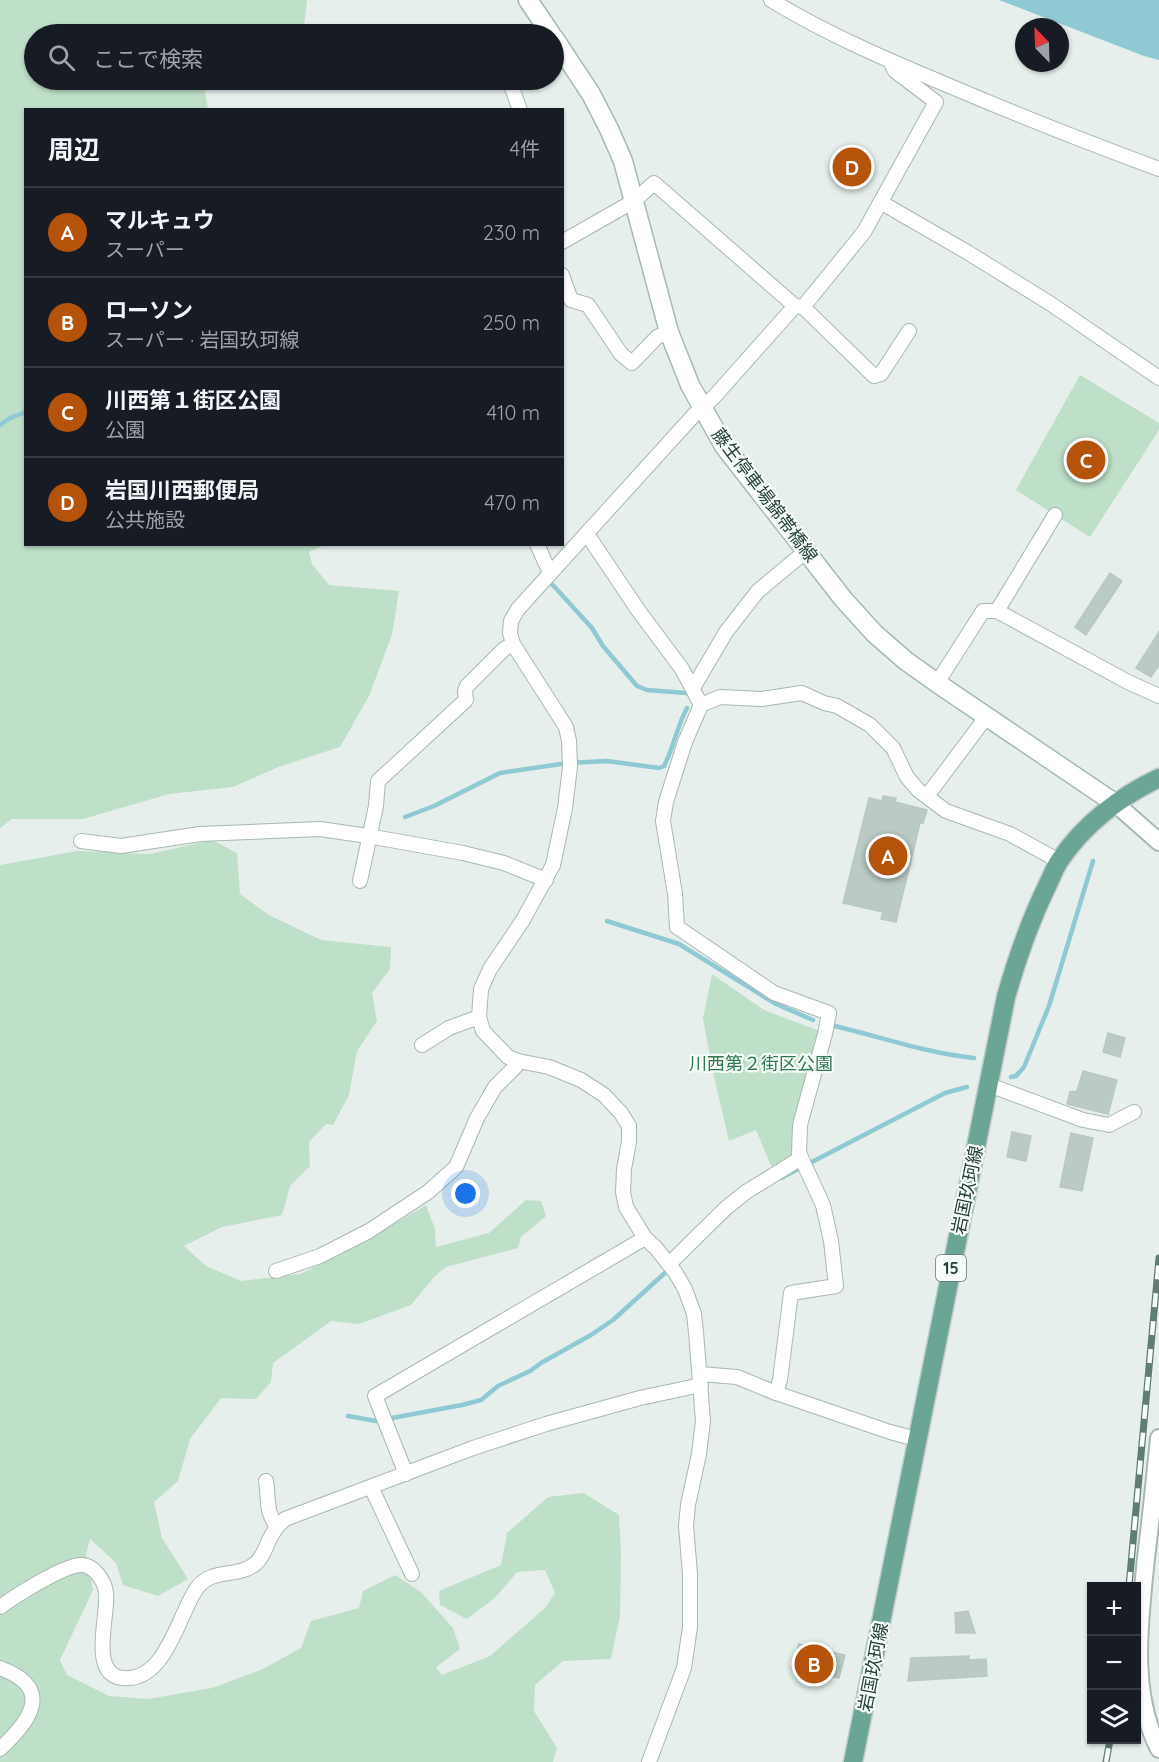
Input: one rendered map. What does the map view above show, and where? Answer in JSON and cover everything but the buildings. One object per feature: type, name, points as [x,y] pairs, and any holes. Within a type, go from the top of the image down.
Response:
[{"type":"main road","points":[[528,0],[544,24]]},
{"type":"main road","name":"藤生停車場錦帯橋線","points":[[564,53],[591,94],[609,129],[634,201],[669,332],[690,385],[724,446],[806,551],[875,634],[906,661],[937,683],[1116,804]]},
{"type":"main road","name":"岩国玖珂線","points":[[853,1762],[1006,997],[1016,963],[1034,914],[1059,861],[1086,828],[1116,804],[1159,778]]},
{"type":"street","points":[[771,0],[798,16],[890,61],[1062,133],[1159,169]]},
{"type":"street","points":[[649,1762],[684,1668],[690,1627],[690,1574],[686,1526],[703,1421],[694,1314],[685,1289],[669,1264],[645,1238],[626,1207],[623,1192],[629,1126],[621,1113],[603,1095],[581,1080],[549,1067],[508,1057],[483,1031],[479,1017],[481,989],[490,969],[553,865],[565,808],[571,763],[566,727],[513,644],[510,633],[511,621],[550,573],[799,306],[864,232],[936,102],[895,71],[890,61]]},
{"type":"street","points":[[513,90],[519,108]]},
{"type":"street","points":[[564,241],[634,201],[654,183],[799,306],[874,376],[881,374],[909,331]]},
{"type":"street","points":[[882,203],[995,269],[1159,378]]},
{"type":"street","points":[[564,280],[572,300],[588,305],[621,354],[632,363],[657,337],[669,332]]},
{"type":"street","points":[[997,611],[1055,515]]},
{"type":"street","points":[[585,535],[591,540],[638,610],[682,669],[701,705]]},
{"type":"street","points":[[538,546],[550,573]]},
{"type":"street","points":[[693,688],[726,632],[758,591],[806,551]]},
{"type":"street","points":[[937,683],[983,611],[997,611],[1128,682],[1159,696]]},
{"type":"street","points":[[360,881],[378,781],[466,700],[467,686],[504,649],[513,644]]},
{"type":"street","points":[[776,1393],[782,1369],[791,1293],[836,1286],[831,1240],[823,1205],[800,1153],[800,1125],[829,1012],[774,993],[677,927],[675,894],[663,821],[666,802],[685,742],[701,705],[720,698],[761,699],[802,693],[837,706],[870,726],[885,740],[893,748],[907,777],[918,790],[946,811],[1010,834],[1059,861]]},
{"type":"street","points":[[927,796],[987,716]]},
{"type":"street","points":[[1116,804],[1159,842]]},
{"type":"street","points":[[81,841],[121,846],[200,834],[371,826],[504,863],[546,880]]},
{"type":"street","points":[[422,1045],[449,1028],[479,1017]]},
{"type":"street","points":[[276,1271],[320,1256],[369,1232],[428,1192],[456,1167],[477,1118],[495,1087],[516,1066],[518,1061]]},
{"type":"street","points":[[989,1085],[1083,1120],[1109,1125],[1134,1112]]},
{"type":"street","points":[[669,1264],[726,1208],[746,1192],[804,1163]]},
{"type":"street","points":[[406,1474],[375,1396],[645,1238]]},
{"type":"street","points":[[0,1607],[65,1569],[80,1564],[90,1566],[102,1581],[106,1593],[102,1650],[105,1664],[112,1674],[122,1678],[134,1678],[150,1670],[162,1657],[198,1587],[209,1577],[243,1570],[254,1564],[264,1554],[272,1534],[285,1519],[473,1448],[546,1424],[700,1380],[737,1377],[776,1393],[916,1439]]},
{"type":"street","points":[[1159,1438],[1142,1605],[1139,1661],[1143,1707],[1159,1749]]},
{"type":"street","points":[[266,1481],[271,1519],[278,1526]]},
{"type":"street","points":[[371,1487],[412,1574]]},
{"type":"street","points":[[0,1668],[21,1679],[29,1687],[32,1699],[30,1715],[0,1749]]},
{"type":"green space","points":[[0,0],[307,0],[304,24],[24,24],[24,90],[205,90],[208,108],[24,108],[24,546],[322,546],[309,552],[312,564],[329,585],[399,591],[392,635],[369,696],[340,747],[281,766],[233,787],[169,794],[83,819],[12,819],[0,828]]},
{"type":"green space","points":[[1080,375],[1159,423],[1159,430],[1090,537],[1016,490]]},
{"type":"green space","points":[[212,840],[237,853],[240,894],[269,915],[321,940],[391,947],[390,969],[372,993],[377,1021],[357,1051],[349,1095],[333,1125],[326,1124],[309,1142],[310,1166],[290,1186],[282,1215],[222,1227],[184,1246],[206,1266],[241,1281],[300,1274],[363,1243],[426,1205],[435,1229],[436,1247],[489,1233],[526,1200],[541,1201],[546,1216],[521,1237],[518,1248],[446,1267],[435,1276],[411,1305],[359,1324],[331,1321],[273,1363],[271,1382],[256,1399],[221,1398],[190,1439],[178,1481],[154,1502],[162,1538],[188,1579],[158,1596],[123,1585],[116,1563],[90,1539],[86,1555],[93,1590],[60,1660],[67,1675],[109,1696],[148,1699],[212,1688],[261,1670],[301,1648],[311,1621],[359,1608],[363,1591],[395,1575],[421,1592],[453,1628],[460,1649],[436,1667],[442,1675],[490,1656],[545,1608],[555,1593],[545,1570],[517,1572],[495,1598],[467,1619],[440,1605],[439,1591],[501,1565],[507,1533],[548,1497],[584,1493],[619,1515],[620,1616],[611,1659],[563,1661],[535,1685],[534,1711],[557,1748],[553,1762],[0,1762],[0,865],[77,851],[150,854]]},
{"type":"green space","name":"川西第２街区公園","points":[[712,974],[764,1010],[822,1032],[794,1152],[790,1161],[772,1168],[756,1130],[729,1141],[703,1018]]},
{"type":"water","points":[[999,0],[1159,0],[1159,60],[1069,27],[1069,18],[1046,18]]},
{"type":"waterway","points":[[0,425],[24,413]]},
{"type":"waterway","points":[[551,583],[592,628],[603,646],[637,686],[647,690],[686,693]]},
{"type":"waterway","points":[[405,817],[434,806],[500,773],[568,763],[607,761],[659,768],[664,766],[687,708]]},
{"type":"waterway","points":[[1011,1077],[1016,1076],[1024,1067],[1049,1006],[1093,861]]},
{"type":"waterway","points":[[607,921],[679,944],[776,1004],[813,1020]]},
{"type":"waterway","points":[[835,1026],[921,1049],[974,1058]]},
{"type":"waterway","points":[[781,1178],[945,1093],[967,1087]]},
{"type":"waterway","points":[[348,1416],[376,1421],[481,1400],[498,1386],[530,1371],[613,1320],[667,1271]]},
{"type":"railway","points":[[1129,1582],[1159,1258]]},
{"type":"railway","points":[[1106,1762],[1109,1744]]},
{"type":"place","name":"岩国川西郵便局","points":[[852,167]]},
{"type":"place","name":"川西第１街区公園","points":[[1086,460]]},
{"type":"place","name":"マルキュウ","points":[[888,856]]},
{"type":"place","name":"ローソン","points":[[814,1664]]}]
